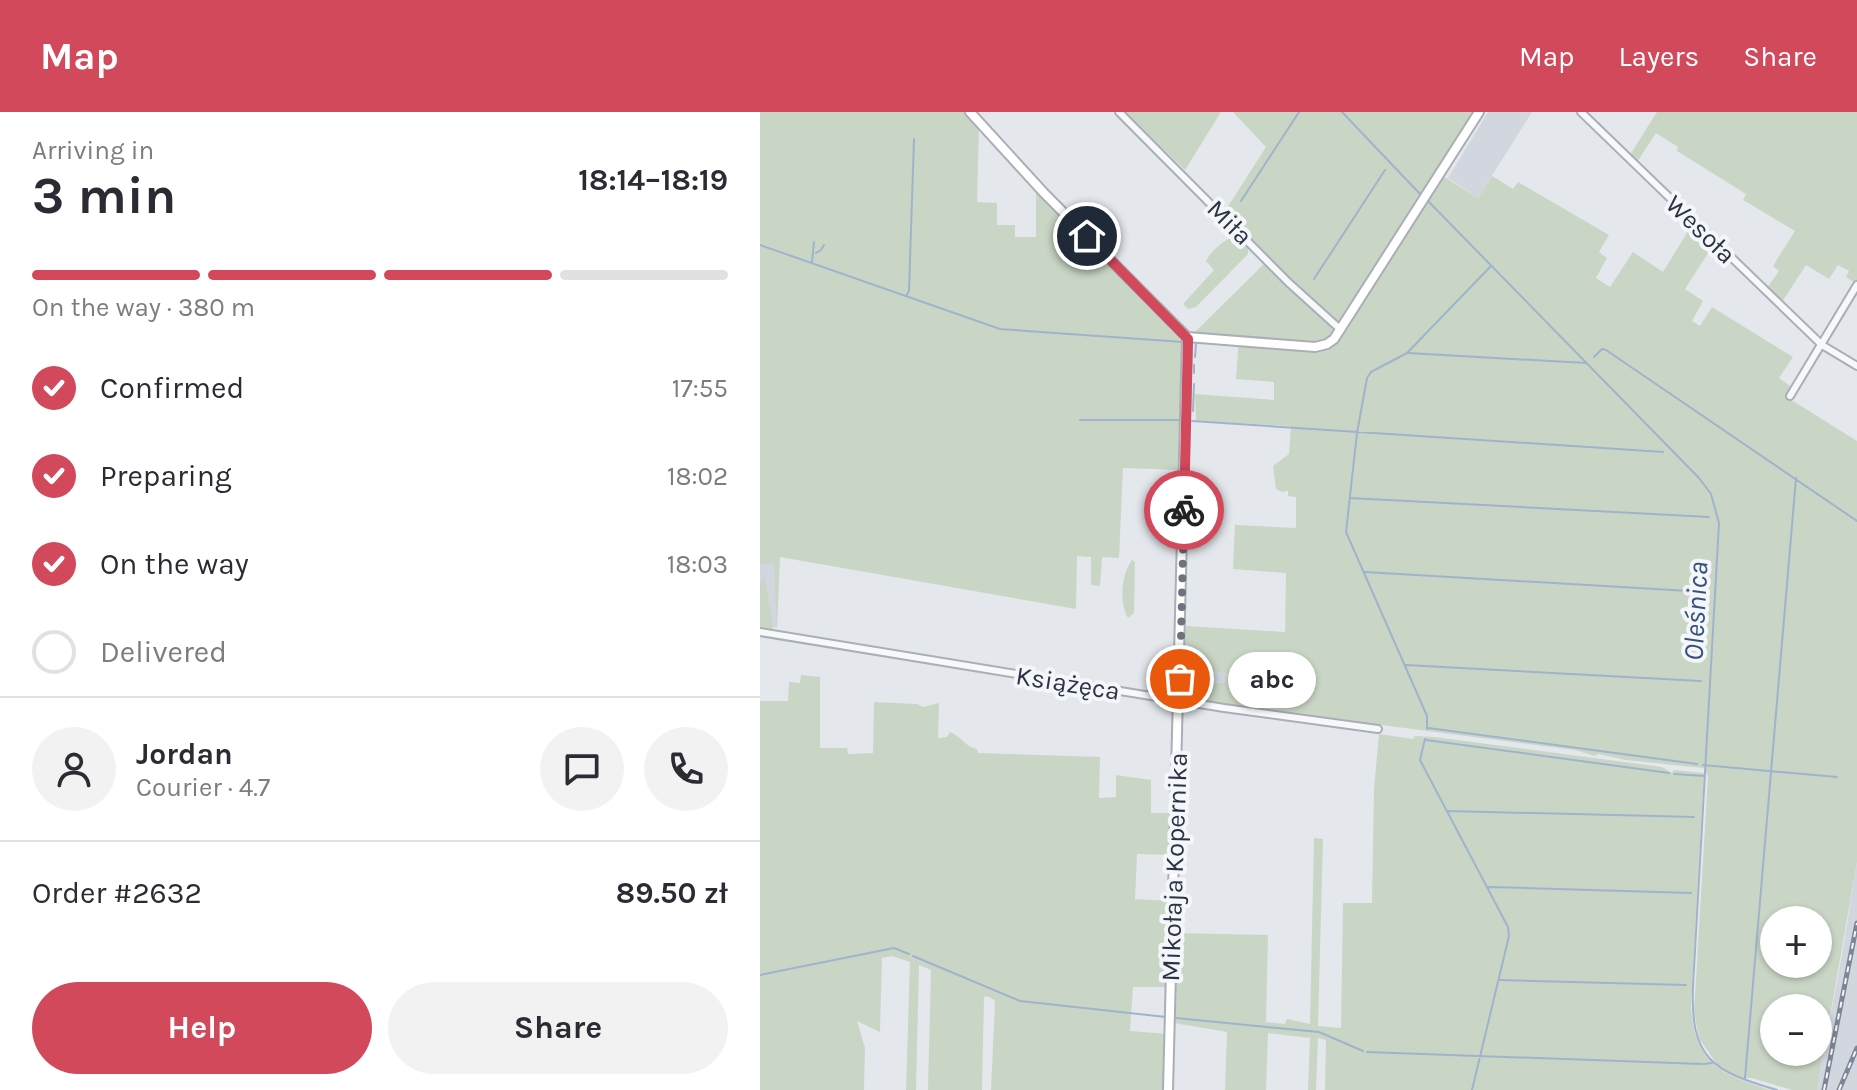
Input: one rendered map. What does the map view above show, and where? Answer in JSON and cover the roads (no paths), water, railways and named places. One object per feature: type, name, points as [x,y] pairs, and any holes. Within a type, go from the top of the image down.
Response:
[{"type":"street","points":[[970,112],[1044,193],[1187,337],[1315,347],[1327,344],[1341,330],[1479,112]]},
{"type":"street","name":"Miła","points":[[1119,112],[1289,283],[1341,330]]},
{"type":"street","name":"Wesoła","points":[[1581,112],[1822,345],[1857,366]]},
{"type":"street","points":[[1790,396],[1857,285]]},
{"type":"street","name":"Mikołaja Kopernika","points":[[1168,1090],[1189,372],[1187,337]]},
{"type":"street","name":"Książęca","points":[[760,632],[1378,729]]},
{"type":"waterway","points":[[1241,201],[1299,112]]},
{"type":"waterway","name":"Oleśnica","points":[[1342,112],[1421,195]]},
{"type":"waterway","points":[[985,134],[989,139]]},
{"type":"waterway","points":[[906,296],[909,291],[914,139]]},
{"type":"waterway","points":[[997,148],[1004,156]]},
{"type":"waterway","points":[[1009,161],[1021,174]]},
{"type":"waterway","points":[[1314,279],[1385,170]]},
{"type":"waterway","points":[[1024,178],[1028,182]]},
{"type":"waterway","name":"Oleśnica","points":[[1428,201],[1699,478],[1711,494],[1719,523],[1693,1011],[1701,1046],[1710,1058],[1736,1076],[1777,1090]]},
{"type":"waterway","points":[[812,262],[814,242]]},
{"type":"waterway","points":[[760,245],[1000,329],[1183,342]]},
{"type":"waterway","points":[[816,253],[824,245]]},
{"type":"waterway","points":[[1427,729],[1427,716],[1346,532],[1357,433],[1367,378],[1371,372],[1407,353],[1490,267]]},
{"type":"waterway","points":[[1195,357],[1196,344]]},
{"type":"waterway","points":[[1594,357],[1602,349],[1606,350],[1857,521]]},
{"type":"waterway","points":[[1408,353],[1586,363]]},
{"type":"waterway","points":[[1194,365],[1194,373]]},
{"type":"waterway","points":[[1193,411],[1194,384]]},
{"type":"waterway","points":[[1080,420],[1183,420]]},
{"type":"waterway","points":[[1192,421],[1663,452]]},
{"type":"waterway","points":[[1745,1078],[1796,478]]},
{"type":"waterway","points":[[1350,498],[1709,517]]},
{"type":"waterway","points":[[1365,572],[1706,592]]},
{"type":"waterway","points":[[1406,665],[1701,681]]},
{"type":"waterway","points":[[1428,728],[1697,764]]},
{"type":"waterway","points":[[1425,739],[1420,760],[1508,927],[1509,936],[1472,1090]]},
{"type":"waterway","points":[[1426,740],[1669,773]]},
{"type":"waterway","points":[[1703,765],[1837,777]]},
{"type":"waterway","points":[[1674,774],[1705,776]]},
{"type":"waterway","points":[[1448,811],[1694,817]]},
{"type":"waterway","points":[[1488,887],[1691,893]]},
{"type":"waterway","points":[[760,975],[894,948],[909,954]]},
{"type":"waterway","points":[[913,956],[1020,1001],[1166,1017]]},
{"type":"waterway","points":[[1500,980],[1686,985]]},
{"type":"waterway","points":[[1176,1018],[1319,1032],[1363,1051]]},
{"type":"waterway","points":[[1367,1052],[1702,1064]]},
{"type":"waterway","points":[[1704,1064],[1712,1063]]},
{"type":"railway","points":[[1824,1090],[1857,923]]},
{"type":"railway","points":[[1839,1090],[1857,1048]]},
{"type":"place","name":"abc","points":[[1180,679]]}]
